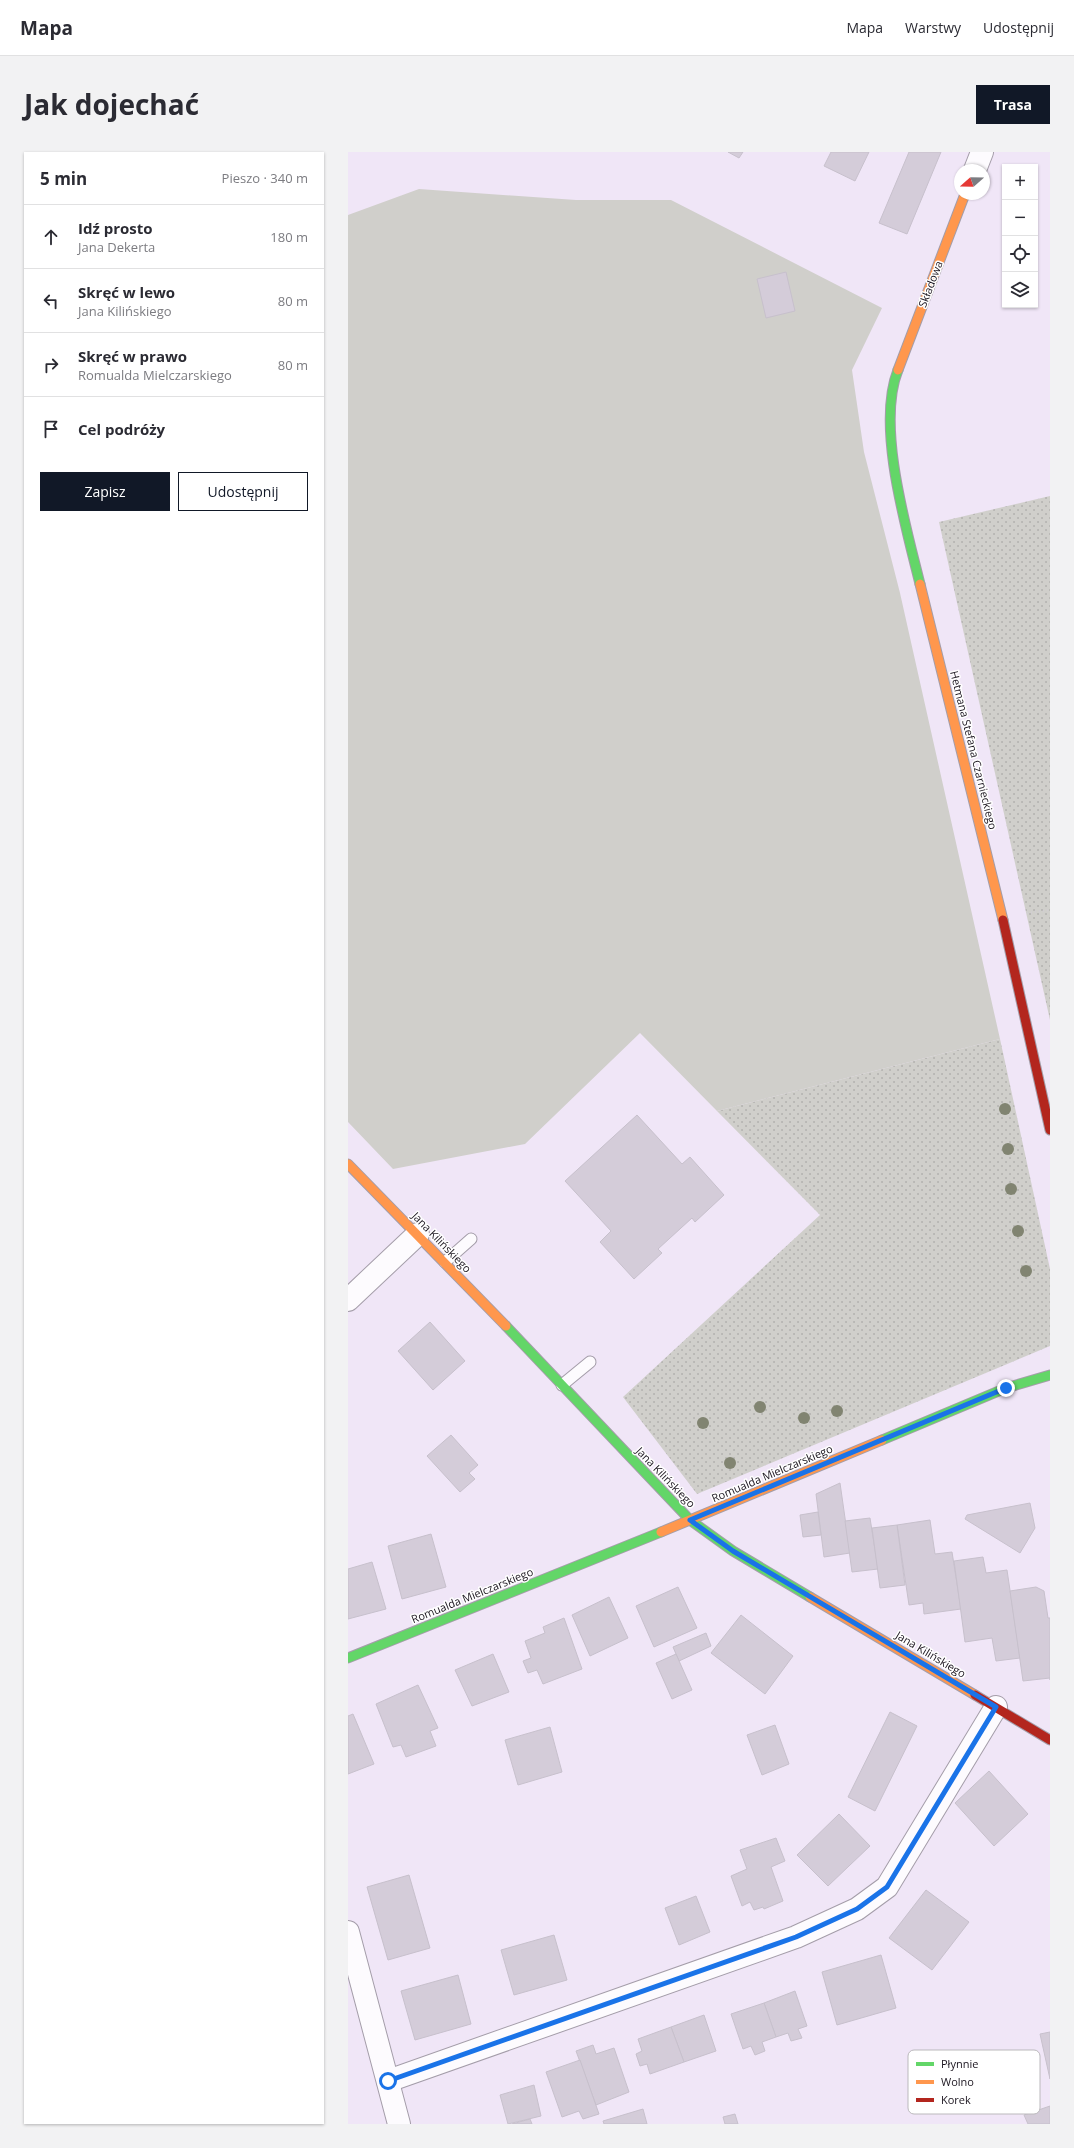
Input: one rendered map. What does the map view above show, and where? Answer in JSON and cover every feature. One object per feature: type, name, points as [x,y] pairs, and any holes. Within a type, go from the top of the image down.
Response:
[{"type":"street","points":[[977,164],[982,152]]},
{"type":"street","name":"Składowa","points":[[896,374],[963,200]]},
{"type":"street","name":"Hetmana Stefana Czarnieckiego","points":[[896,374],[890,413],[893,455],[902,509],[1002,917],[1050,1130]]},
{"type":"street","name":"Jana Kilińskiego","points":[[348,1164],[445,1262],[690,1520],[733,1551],[1050,1740]]},
{"type":"street","points":[[348,1300],[418,1234]]},
{"type":"street","name":"Romualda Mielczarskiego","points":[[348,1658],[690,1520],[1006,1388],[1050,1375]]},
{"type":"street","points":[[388,2081],[796,1937],[857,1909],[887,1887],[996,1707]]},
{"type":"street","points":[[348,1932],[399,2124]]},
{"type":"lane","points":[[445,1262],[471,1239]]},
{"type":"lane","points":[[562,1385],[590,1362]]},
{"type":"path","points":[[1026,914],[1050,910]]},
{"type":"shaded area","points":[[419,189],[576,200],[671,200],[882,308],[852,370],[864,452],[900,593],[1000,1039],[717,1111],[640,1033],[525,1144],[393,1169],[348,1122],[348,215]]},
{"type":"shaded area","points":[[1050,496],[1050,1020],[939,522]]},
{"type":"shaded area","points":[[1000,1039],[1050,1269],[1050,1346],[697,1494],[623,1397],[820,1215],[717,1111]]},
{"type":"building","points":[[728,152],[743,152],[739,158]]},
{"type":"building","points":[[831,152],[869,152],[855,181],[824,166]]},
{"type":"building","points":[[909,152],[941,152],[907,234],[879,223]]},
{"type":"building","points":[[786,272],[795,311],[766,318],[757,279]]},
{"type":"building","points":[[637,1115],[682,1164],[690,1157],[724,1195],[695,1222],[692,1218],[658,1249],[662,1253],[634,1279],[600,1242],[611,1231],[565,1181]]},
{"type":"building","points":[[430,1322],[465,1361],[433,1390],[398,1351]]},
{"type":"building","points":[[451,1435],[478,1465],[469,1473],[475,1479],[460,1492],[427,1456]]},
{"type":"building","points":[[840,1483],[850,1553],[824,1557],[816,1494]]},
{"type":"building","points":[[1030,1503],[1035,1528],[1020,1553],[965,1519],[967,1515]]},
{"type":"building","points":[[818,1512],[821,1535],[803,1537],[800,1515]]},
{"type":"building","points":[[870,1518],[878,1569],[852,1572],[845,1521]]},
{"type":"building","points":[[930,1520],[935,1554],[952,1552],[961,1609],[924,1614],[923,1603],[909,1605],[897,1525]]},
{"type":"building","points":[[897,1525],[905,1585],[880,1588],[872,1528]]},
{"type":"building","points":[[431,1534],[446,1587],[402,1599],[388,1546]]},
{"type":"building","points":[[983,1557],[986,1573],[1007,1570],[1020,1658],[996,1661],[992,1638],[965,1642],[954,1561]]},
{"type":"building","points":[[372,1562],[386,1609],[348,1619],[348,1569]]},
{"type":"building","points":[[678,1587],[697,1628],[654,1647],[636,1606]]},
{"type":"building","points":[[1036,1587],[1044,1591],[1048,1618],[1050,1618],[1050,1678],[1023,1681],[1010,1591]]},
{"type":"building","points":[[609,1597],[628,1638],[590,1656],[572,1615]]},
{"type":"building","points":[[741,1615],[793,1656],[765,1694],[711,1653]]},
{"type":"building","points":[[564,1618],[582,1669],[543,1684],[537,1670],[528,1673],[523,1661],[531,1658],[525,1641],[545,1633],[543,1627]]},
{"type":"building","points":[[706,1633],[711,1646],[679,1661],[673,1647]]},
{"type":"building","points":[[493,1654],[509,1692],[472,1706],[455,1670]]},
{"type":"building","points":[[676,1654],[692,1690],[672,1699],[656,1663]]},
{"type":"building","points":[[418,1685],[438,1728],[430,1731],[436,1746],[406,1757],[401,1745],[393,1747],[376,1704]]},
{"type":"building","points":[[890,1712],[917,1726],[875,1811],[848,1797]]},
{"type":"building","points":[[353,1714],[374,1764],[348,1774],[348,1716]]},
{"type":"building","points":[[775,1725],[789,1764],[762,1775],[747,1735]]},
{"type":"building","points":[[550,1727],[562,1772],[518,1785],[505,1740]]},
{"type":"building","points":[[989,1771],[1028,1814],[994,1846],[955,1803]]},
{"type":"building","points":[[839,1814],[870,1846],[828,1886],[797,1855]]},
{"type":"building","points":[[776,1838],[785,1861],[771,1867],[783,1901],[764,1909],[763,1907],[754,1910],[750,1902],[742,1906],[731,1876],[747,1869],[740,1850]]},
{"type":"building","points":[[409,1875],[430,1948],[388,1960],[367,1887]]},
{"type":"building","points":[[926,1890],[969,1922],[932,1970],[889,1938]]},
{"type":"building","points":[[696,1896],[710,1932],[679,1945],[665,1908]]},
{"type":"building","points":[[554,1935],[567,1980],[514,1995],[501,1950]]},
{"type":"building","points":[[881,1955],[896,2008],[837,2025],[822,1972]]},
{"type":"building","points":[[458,1975],[471,2024],[415,2040],[401,1991]]},
{"type":"building","points":[[795,1991],[807,2026],[798,2029],[802,2038],[791,2041],[788,2033],[776,2037],[764,2003]]},
{"type":"building","points":[[764,2003],[776,2037],[762,2042],[765,2051],[755,2055],[751,2046],[743,2049],[731,2014]]},
{"type":"building","points":[[704,2015],[716,2051],[684,2062],[671,2027]]},
{"type":"building","points":[[671,2027],[684,2062],[650,2074],[647,2064],[640,2066],[636,2054],[642,2051],[638,2039]]},
{"type":"building","points":[[1050,2032],[1050,2079],[1040,2034]]},
{"type":"building","points":[[593,2045],[596,2054],[614,2048],[629,2092],[596,2105],[576,2051]]},
{"type":"building","points":[[580,2060],[599,2114],[583,2119],[579,2111],[562,2117],[546,2072]]},
{"type":"building","points":[[534,2085],[541,2116],[508,2124],[500,2095]]},
{"type":"building","points":[[1050,2106],[1050,2124],[1028,2124],[1024,2115],[1040,2114],[1040,2109]]},
{"type":"building","points":[[643,2109],[647,2124],[604,2124],[603,2121]]},
{"type":"building","points":[[735,2114],[738,2124],[725,2124],[723,2117]]},
{"type":"building","points":[[530,2119],[532,2124],[512,2124]]},
{"type":"traffic: fast","points":[[898,370],[892,393],[890,419],[892,447],[901,506],[920,584]]},
{"type":"traffic: fast","points":[[506,1326],[690,1520],[733,1551],[810,1597]]},
{"type":"traffic: fast","points":[[882,1440],[1006,1388],[1050,1375]]},
{"type":"traffic: fast","points":[[348,1658],[661,1532]]},
{"type":"traffic: slow","points":[[898,370],[963,200]]},
{"type":"traffic: slow","points":[[920,584],[1003,920]]},
{"type":"traffic: slow","points":[[348,1164],[506,1326]]},
{"type":"traffic: slow","points":[[661,1532],[882,1440]]},
{"type":"traffic: slow","points":[[810,1597],[975,1695]]},
{"type":"traffic: jam","points":[[1003,920],[1050,1130]]},
{"type":"traffic: jam","points":[[975,1695],[1050,1740]]},
{"type":"route","points":[[388,2081],[796,1937],[857,1909],[887,1887],[996,1707],[733,1551],[690,1520],[1006,1388]]}]
